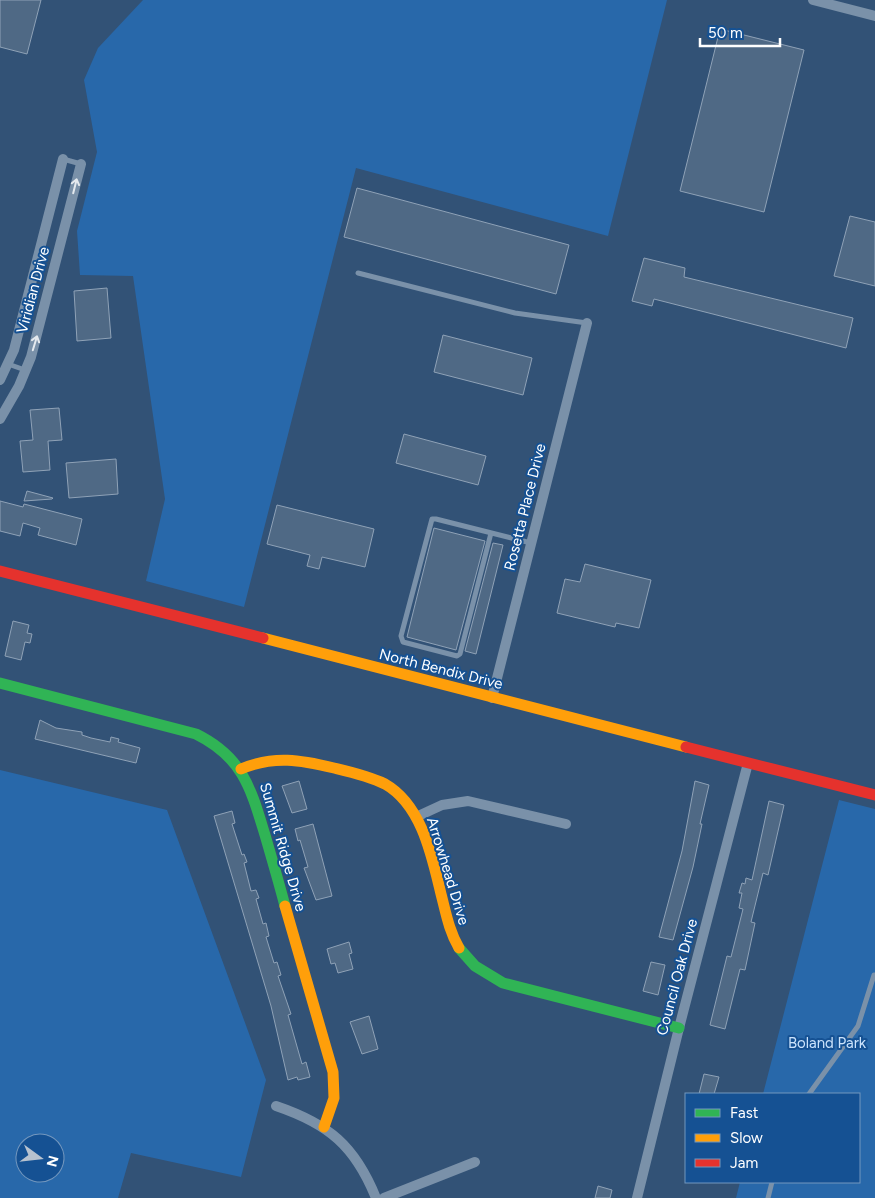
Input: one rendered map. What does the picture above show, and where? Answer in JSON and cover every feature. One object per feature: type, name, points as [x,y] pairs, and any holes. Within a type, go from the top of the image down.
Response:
[{"type":"street","points":[[813,0],[875,16]]},
{"type":"street","name":"Viridian Drive","points":[[0,380],[8,364],[62,159]]},
{"type":"street","name":"Viridian Drive","points":[[0,419],[19,386],[38,333],[81,164]]},
{"type":"street","name":"Rosetta Place Drive","points":[[492,698],[587,323]]},
{"type":"street","name":"North Bendix Drive","points":[[0,573],[875,796]]},
{"type":"street","name":"Summit Ridge Drive","points":[[0,683],[196,734],[222,748],[241,769],[253,794],[333,1072],[334,1098],[324,1127]]},
{"type":"street","name":"Arrowhead Drive","points":[[241,769],[262,760],[281,757],[360,774],[392,789],[402,797],[416,817],[450,931],[457,945],[473,967],[490,978],[514,987],[679,1028]]},
{"type":"street","name":"Council Oak Drive","points":[[637,1198],[748,764]]},
{"type":"street","points":[[416,817],[442,805],[468,801],[566,824]]},
{"type":"street","points":[[276,1106],[297,1113],[324,1127],[351,1152],[361,1166],[376,1198]]},
{"type":"street","points":[[384,1198],[475,1162]]},
{"type":"lane","points":[[62,159],[81,164]]},
{"type":"lane","points":[[358,273],[515,313],[587,323]]},
{"type":"lane","points":[[8,364],[25,370]]},
{"type":"lane","points":[[491,533],[460,654],[457,656],[403,642],[401,636],[432,520],[491,533],[531,543]]},
{"type":"lane","points":[[810,1093],[858,1026],[874,975]]},
{"type":"lane","points":[[768,1198],[772,1183]]},
{"type":"green space","points":[[143,0],[667,0],[608,236],[356,168],[244,607],[146,581],[165,499],[133,276],[80,275],[77,231],[97,152],[84,80],[98,48]]},
{"type":"green space","points":[[0,770],[167,810],[266,1080],[241,1177],[131,1153],[118,1198],[0,1198]]},
{"type":"green space","name":"Boland Park","points":[[839,800],[875,809],[875,1198],[736,1198],[740,1183],[860,1183],[860,1093],[763,1093]]},
{"type":"building","points":[[0,0],[41,0],[27,54],[0,47]]},
{"type":"building","points":[[720,29],[804,50],[764,212],[680,191]]},
{"type":"building","points":[[357,188],[569,245],[556,294],[344,237]]},
{"type":"building","points":[[850,216],[875,222],[875,286],[834,276]]},
{"type":"building","points":[[644,258],[685,268],[684,277],[853,318],[846,348],[654,299],[652,306],[632,301]]},
{"type":"building","points":[[107,288],[111,338],[77,341],[74,291]]},
{"type":"building","points":[[443,335],[532,358],[523,395],[434,372]]},
{"type":"building","points":[[59,408],[62,440],[48,441],[50,470],[23,472],[20,441],[33,440],[30,410]]},
{"type":"building","points":[[404,434],[486,456],[478,485],[396,463]]},
{"type":"building","points":[[116,459],[118,494],[69,498],[66,463]]},
{"type":"building","points":[[27,491],[53,498],[24,501]]},
{"type":"building","points":[[0,501],[23,507],[24,504],[82,519],[76,545],[38,535],[40,528],[23,523],[20,536],[0,531]]},
{"type":"building","points":[[277,505],[374,529],[365,567],[322,557],[319,569],[307,566],[310,555],[267,544]]},
{"type":"building","points":[[434,528],[485,541],[456,650],[407,637]]},
{"type":"building","points":[[493,543],[503,545],[476,654],[465,651]]},
{"type":"building","points":[[585,564],[651,580],[639,628],[616,623],[615,627],[557,613],[565,579],[580,582]]},
{"type":"building","points":[[13,621],[29,625],[27,633],[32,634],[30,643],[25,642],[21,660],[5,656]]},
{"type":"building","points":[[40,720],[56,728],[82,732],[82,735],[91,738],[110,742],[111,737],[119,739],[118,742],[140,748],[136,763],[35,739]]},
{"type":"building","points":[[299,781],[307,809],[292,813],[282,786]]},
{"type":"building","points":[[695,781],[709,785],[693,867],[673,940],[659,937],[682,851]]},
{"type":"building","points":[[769,801],[784,805],[768,875],[763,873],[751,922],[755,923],[745,970],[740,969],[725,1029],[710,1025],[727,956],[731,957],[743,909],[739,908],[742,893],[739,893],[742,883],[745,884],[746,878],[752,880]]},
{"type":"building","points":[[232,811],[235,823],[232,824],[242,855],[244,854],[247,862],[244,863],[251,891],[256,890],[259,898],[256,899],[263,924],[266,923],[269,936],[266,937],[274,963],[277,962],[281,975],[278,976],[291,1014],[288,1015],[302,1064],[306,1062],[310,1077],[298,1080],[297,1077],[288,1080],[271,1006],[214,816]]},
{"type":"building","points":[[313,824],[332,896],[316,900],[304,868],[308,867],[295,829]]},
{"type":"building","points":[[349,942],[352,953],[349,954],[353,969],[338,973],[335,963],[331,964],[327,949]]},
{"type":"building","points":[[651,962],[665,965],[658,995],[643,991]]},
{"type":"building","points":[[369,1016],[378,1049],[362,1054],[350,1022]]},
{"type":"building","points":[[704,1074],[719,1077],[714,1093],[699,1093]]},
{"type":"building","points":[[598,1186],[612,1190],[610,1198],[595,1198]]},
{"type":"traffic: fast","points":[[0,683],[196,734],[225,753],[243,776],[255,803],[285,906]]},
{"type":"traffic: fast","points":[[459,948],[475,966],[503,983],[679,1028]]},
{"type":"traffic: slow","points":[[263,638],[686,747]]},
{"type":"traffic: slow","points":[[241,769],[276,760],[299,761],[373,779],[385,784],[398,793],[417,818],[424,833],[434,864],[448,922],[459,948]]},
{"type":"traffic: slow","points":[[285,906],[333,1072],[334,1098],[324,1127]]},
{"type":"traffic: jam","points":[[0,571],[263,638]]},
{"type":"traffic: jam","points":[[686,747],[875,795]]}]
